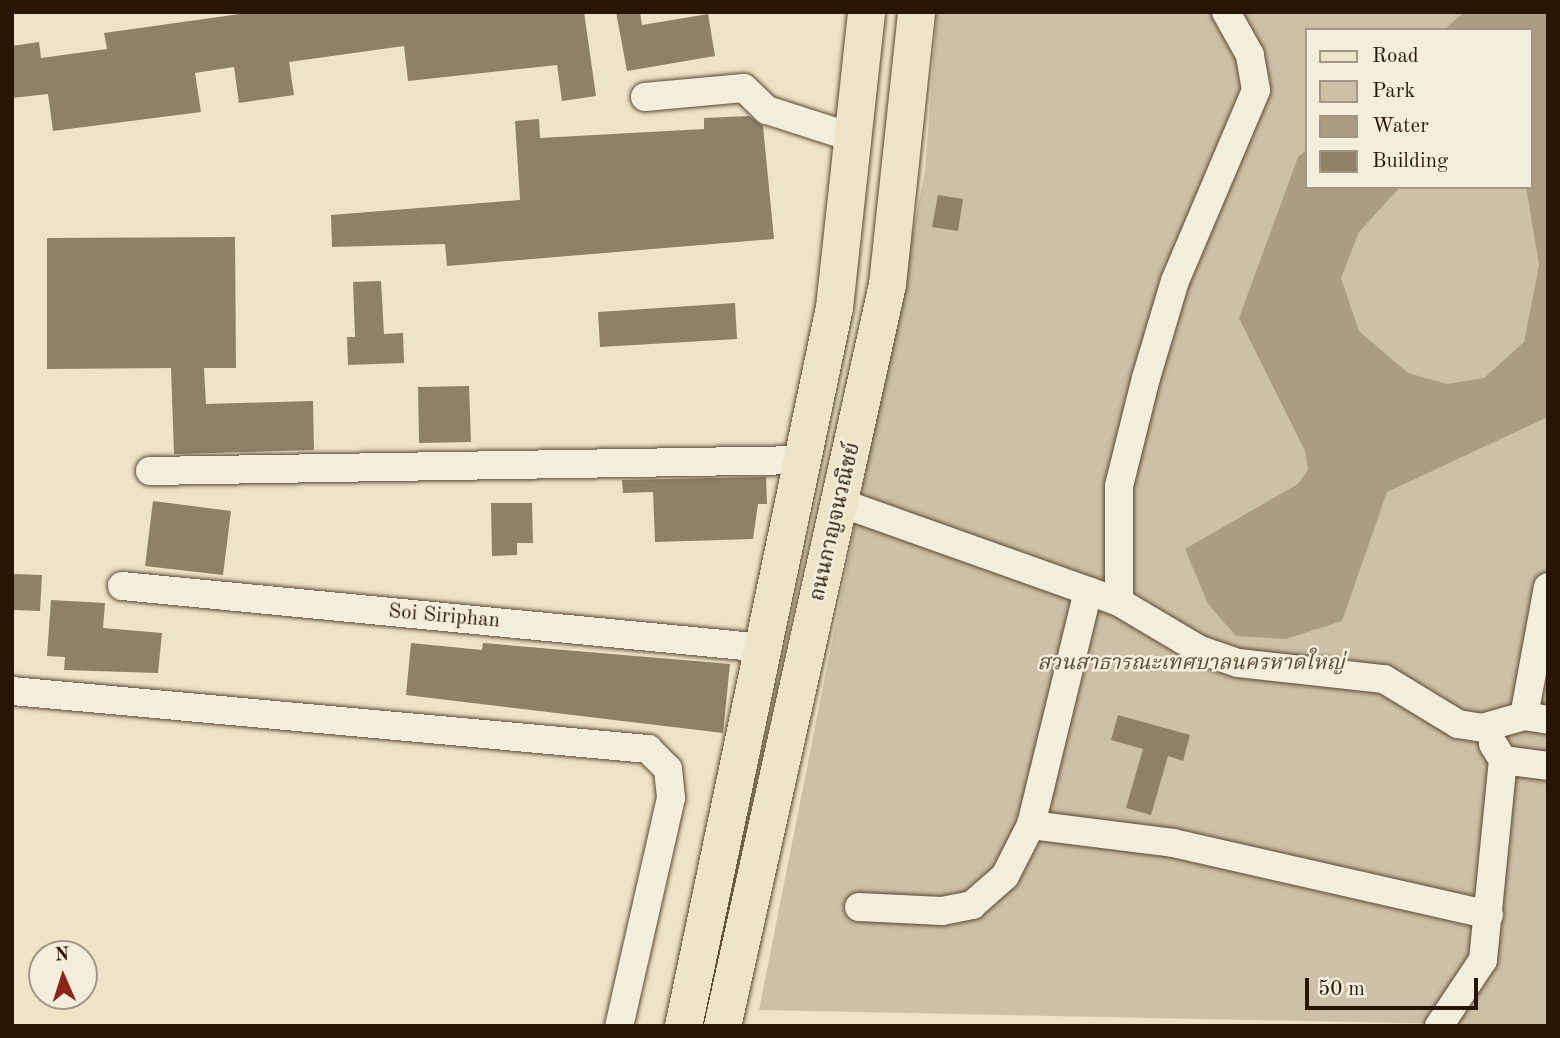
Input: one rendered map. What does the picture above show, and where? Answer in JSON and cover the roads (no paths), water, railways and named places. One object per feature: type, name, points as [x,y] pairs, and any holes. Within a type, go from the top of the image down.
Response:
[{"type":"main road","name":"ถนนกาญจนวณิชย์","points":[[683,1026],[806,460],[836,294],[866,12]]},
{"type":"main road","name":"ถนนกาญจนวณิชย์","points":[[722,1026],[841,503],[898,212],[916,12]]},
{"type":"street","points":[[1119,603],[1119,486],[1146,378],[1175,281],[1256,90],[1250,55],[1226,12]]},
{"type":"street","points":[[645,97],[744,88],[767,110],[854,138]]},
{"type":"street","points":[[150,471],[806,460]]},
{"type":"street","points":[[841,503],[1119,603],[1219,657],[1384,679],[1458,724],[1482,727],[1536,718],[1548,587]]},
{"type":"street","name":"Soi Siriphan","points":[[122,586],[765,648]]},
{"type":"street","points":[[859,907],[942,911],[972,905],[1005,876],[1031,825],[1088,591]]},
{"type":"street","points":[[12,691],[648,749],[668,769],[671,798],[619,1026]]},
{"type":"street","points":[[1439,1026],[1478,974],[1489,915],[1503,760],[1482,727]]},
{"type":"street","points":[[1503,760],[1548,766]]},
{"type":"street","points":[[1031,825],[1173,843],[1489,915]]},
{"type":"water","points":[[1464,12],[1548,12],[1548,417],[1387,492],[1342,621],[1286,639],[1236,636],[1208,604],[1185,549],[1298,484],[1308,470],[1305,451],[1239,318],[1298,157],[1304,152],[1304,189],[1398,189],[1359,232],[1341,278],[1359,331],[1408,373],[1447,384],[1484,378],[1524,342],[1539,265],[1526,189],[1532,189],[1532,28],[1446,28]]},
{"type":"park label","name":"สวนสาธารณะเทศบาลนครหาดใหญ่","points":[[1191,664]]}]
